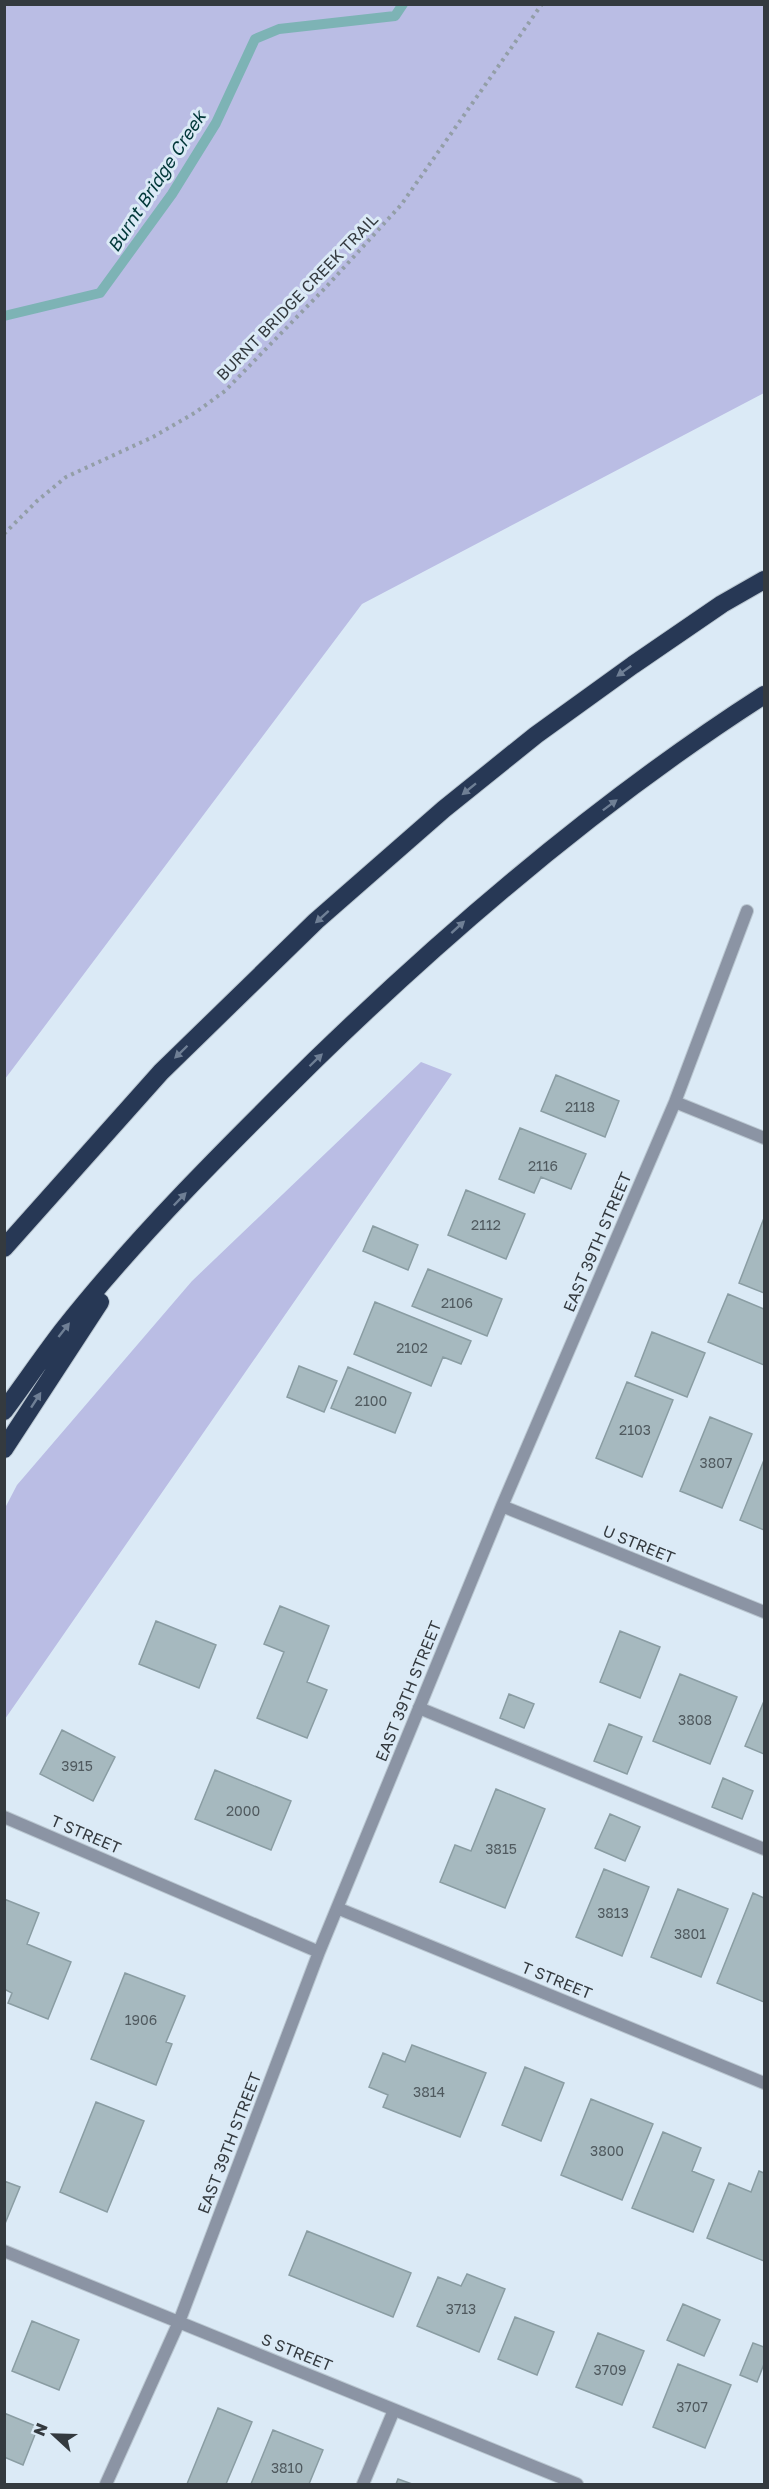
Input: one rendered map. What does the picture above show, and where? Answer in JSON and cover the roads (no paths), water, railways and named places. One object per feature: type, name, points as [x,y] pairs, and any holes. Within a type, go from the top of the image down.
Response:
[{"type":"highway","points":[[672,638],[765,566]]},
{"type":"highway","points":[[5,1247],[161,1072],[316,921],[444,809],[536,735],[722,604],[765,580]]},
{"type":"highway","points":[[4,1411],[63,1330],[139,1242],[272,1103],[393,985],[489,899],[613,803],[727,719],[765,695]]},
{"type":"highway","points":[[4,1449],[139,1242]]},
{"type":"street","name":"EAST 39TH STREET","points":[[106,2484],[179,2322],[319,1952],[502,1506],[675,1102],[747,911]]},
{"type":"street","points":[[675,1102],[765,1138]]},
{"type":"street","name":"U STREET","points":[[502,1506],[765,1612]]},
{"type":"street","points":[[419,1708],[765,1849]]},
{"type":"street","name":"T STREET","points":[[4,1817],[319,1952]]},
{"type":"street","name":"T STREET","points":[[337,1908],[765,2083]]},
{"type":"street","name":"S STREET","points":[[4,2251],[577,2484]]},
{"type":"street","points":[[363,2484],[394,2410]]},
{"type":"waterway","name":"Burnt Bridge Creek","points":[[4,316],[100,293],[172,194],[216,123],[255,39],[279,29],[395,16],[403,4]]}]
